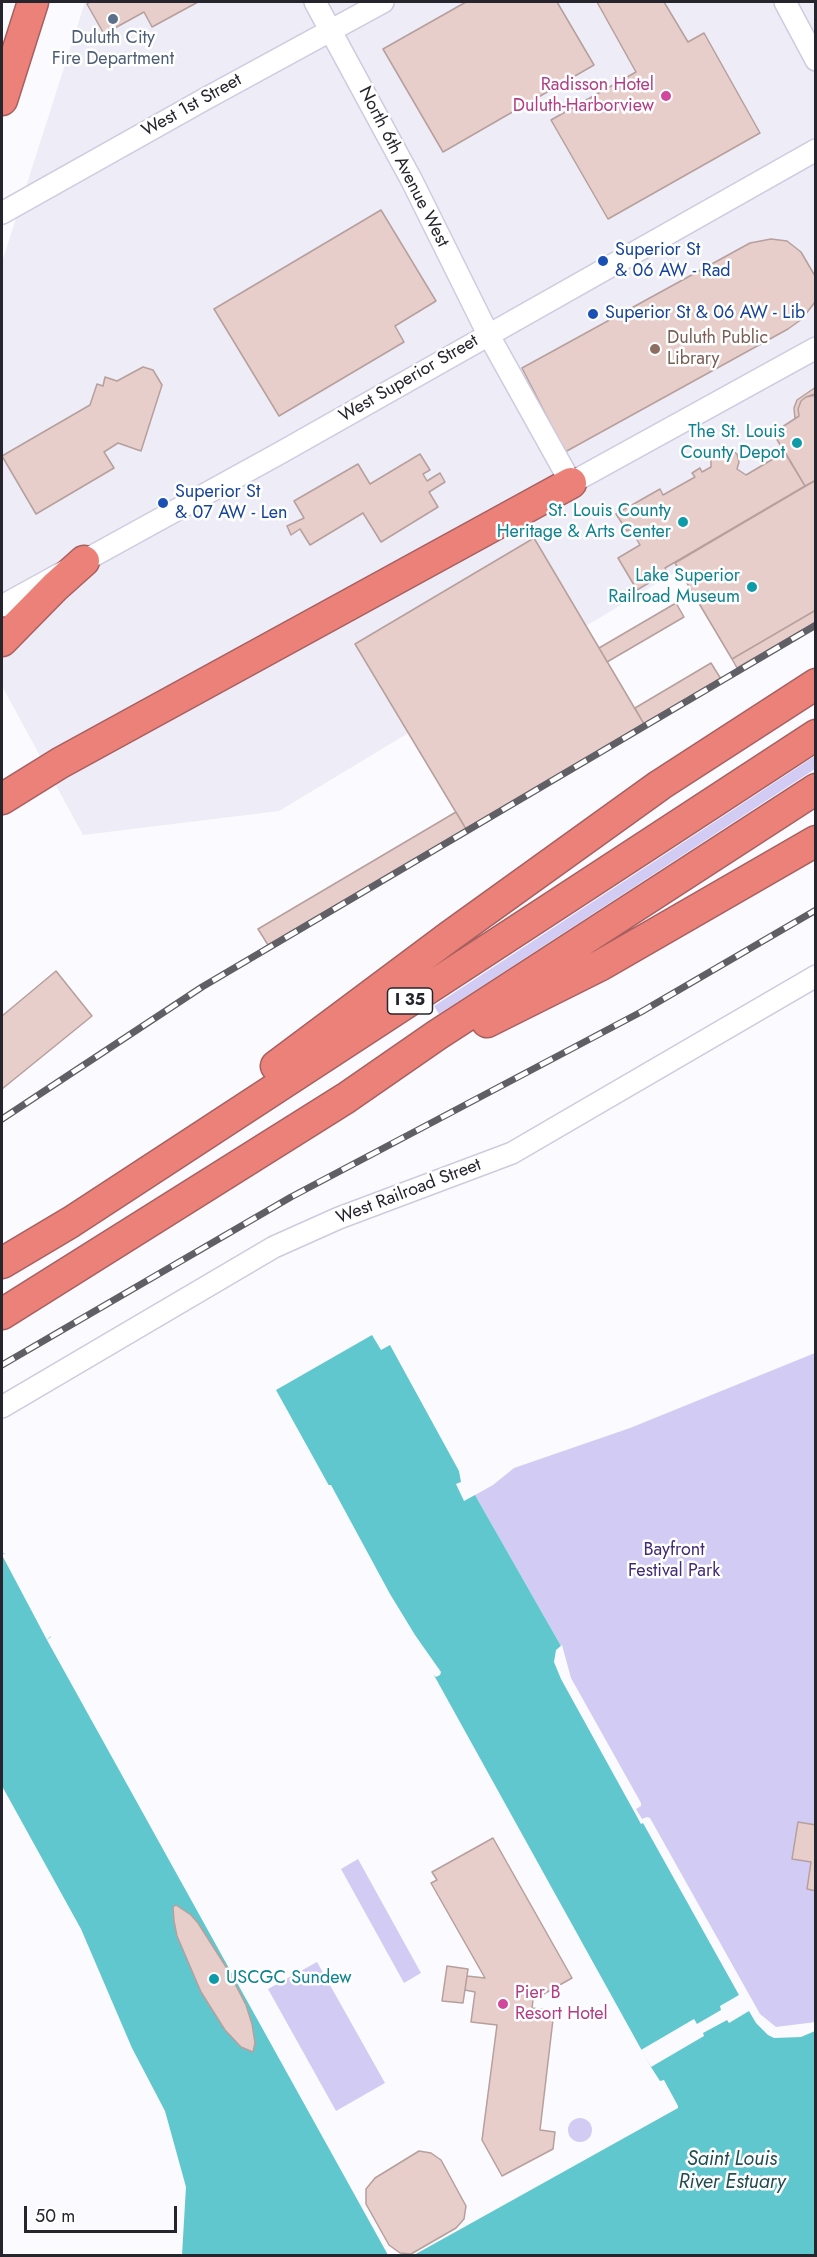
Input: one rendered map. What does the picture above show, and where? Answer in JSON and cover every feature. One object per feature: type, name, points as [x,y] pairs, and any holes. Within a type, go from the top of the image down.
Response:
[{"type":"highway","points":[[2,100],[33,2]]},
{"type":"highway","points":[[2,799],[60,763],[571,483]]},
{"type":"highway","points":[[2,641],[84,561]]},
{"type":"highway","points":[[174,1154],[256,1081],[450,936],[660,785],[816,684]]},
{"type":"highway","name":"I 35","points":[[2,1263],[71,1222],[816,735]]},
{"type":"highway","name":"I 35","points":[[2,1314],[385,1072],[447,1029],[816,789]]},
{"type":"highway","points":[[385,1072],[601,965],[816,841]]},
{"type":"street","name":"North 6th Avenue West","points":[[315,2],[412,181],[488,334],[571,483]]},
{"type":"street","name":"West 1st Street","points":[[2,213],[383,2]]},
{"type":"street","points":[[785,2],[816,60]]},
{"type":"street","name":"West Superior Street","points":[[2,606],[280,453],[816,150]]},
{"type":"street","points":[[571,483],[816,348]]},
{"type":"street","name":"West Railroad Street","points":[[2,1407],[274,1247],[339,1218],[512,1153],[816,976]]},
{"type":"shaded area","points":[[85,2],[815,2],[815,488],[279,811],[83,835],[2,686],[2,262]]},
{"type":"green space","points":[[815,756],[815,769],[439,1014],[434,1006]]},
{"type":"green space","name":"Bayfront Festival Park","points":[[815,1353],[816,2025],[775,2030],[757,2016],[641,1824],[569,1679],[561,1646],[475,1495],[493,1485],[514,1468],[630,1428]]},
{"type":"green space","points":[[358,1859],[421,1973],[404,1983],[341,1869]]},
{"type":"green space","points":[[317,1962],[385,2083],[336,2111],[268,1989]]},
{"type":"green space","points":[[580,2118],[589,2121],[592,2130],[589,2139],[580,2142],[571,2139],[568,2130],[571,2121]]},
{"type":"water","name":"Saint Louis River Estuary","points":[[372,1335],[381,1350],[390,1345],[459,1471],[461,1482],[456,1484],[464,1501],[475,1495],[561,1646],[569,1679],[641,1823],[648,1820],[757,2016],[775,2030],[815,2025],[815,2255],[414,2255],[678,2106],[664,2080],[660,2081],[651,2067],[276,1390]]},
{"type":"water","points":[[5,1553],[51,1637],[47,1640],[388,2255],[182,2255],[186,2187],[165,2111],[132,2048],[81,1929],[2,1786],[2,1554]]},
{"type":"pier","points":[[326,1485],[331,1485],[390,1594],[441,1672],[440,1675],[436,1677],[428,1670]]},
{"type":"pier","points":[[7,1552],[53,1634],[47,1640],[2,1555]]},
{"type":"pier","points":[[562,1645],[571,1678],[641,1803],[641,1806],[636,1809],[642,1819],[650,1818],[760,2014],[776,2027],[816,2022],[815,2031],[801,2037],[774,2038],[756,2023],[749,2011],[729,2023],[727,2020],[703,2033],[704,2036],[651,2067],[641,2050],[694,2019],[697,2024],[721,2010],[720,2006],[739,1995],[561,1679],[554,1662],[556,1650]]},
{"type":"building","name":"Duluth City Fire Department","points":[[90,2],[198,2],[152,27],[144,12],[104,34],[87,4]]},
{"type":"building","points":[[466,2],[557,2],[594,65],[443,152],[383,49]]},
{"type":"building","name":"Radisson Hotel Duluth-Harborview","points":[[597,2],[664,2],[688,42],[704,33],[760,133],[608,219],[551,120],[636,72]]},
{"type":"building","points":[[381,210],[436,301],[395,326],[404,342],[279,416],[214,309]]},
{"type":"building","name":"Duluth Public Library","points":[[771,239],[787,241],[801,252],[815,276],[815,302],[802,319],[788,329],[565,452],[522,368],[750,243]]},
{"type":"building","points":[[143,367],[153,370],[162,385],[141,451],[118,443],[104,452],[114,468],[36,514],[2,456],[90,405],[97,384],[103,386],[105,377],[117,381]]},
{"type":"building","points":[[816,387],[816,395],[806,397],[801,401],[798,409],[799,416],[795,419],[794,408],[797,400]]},
{"type":"building","name":"The St. Louis County Depot","points":[[815,394],[816,480],[805,486],[773,433],[799,416],[798,409],[801,401]]},
{"type":"building","name":"St. Louis County Heritage & Arts Center","points":[[727,447],[737,454],[739,462],[737,469],[746,475],[785,452],[805,486],[665,568],[667,572],[637,590],[618,558],[640,545],[631,529],[627,531],[616,514],[660,489],[663,495],[695,477],[692,473],[700,468],[702,472],[711,467],[711,453],[718,448]]},
{"type":"building","points":[[420,454],[430,470],[423,474],[427,481],[440,473],[445,482],[429,492],[438,507],[381,542],[363,513],[310,545],[300,529],[291,535],[287,526],[304,518],[294,501],[358,464],[370,484]]},
{"type":"building","name":"Lake Superior Railroad Museum","points":[[816,480],[816,610],[732,659],[675,563]]},
{"type":"building","points":[[534,538],[644,724],[466,829],[355,644]]},
{"type":"building","points":[[676,603],[684,617],[607,662],[599,648]]},
{"type":"building","points":[[816,610],[816,622],[737,668],[732,659]]},
{"type":"building","points":[[711,663],[721,679],[644,724],[635,708]]},
{"type":"building","points":[[456,812],[466,829],[268,945],[258,929]]},
{"type":"building","points":[[56,971],[92,1016],[2,1089],[2,1016]]},
{"type":"building","points":[[798,1822],[816,1825],[816,1891],[807,1889],[811,1862],[792,1859]]},
{"type":"building","name":"Pier B Resort Hotel","points":[[493,1838],[572,1978],[533,2000],[532,2008],[554,2011],[540,2130],[555,2132],[553,2149],[502,2176],[482,2140],[497,2025],[471,2022],[475,1992],[465,1990],[467,1976],[485,1978],[431,1883],[437,1880],[432,1872]]},
{"type":"building","name":"USCGC Sundew","points":[[176,1905],[198,1923],[228,1970],[246,2005],[252,2024],[255,2043],[253,2052],[241,2047],[225,2030],[201,1992],[177,1936],[173,1907]]},
{"type":"building","points":[[447,1966],[468,1969],[463,2003],[442,2001]]},
{"type":"building","points":[[419,2151],[431,2153],[441,2160],[466,2206],[464,2219],[456,2228],[411,2254],[400,2253],[389,2245],[366,2204],[366,2189],[375,2178]]},
{"type":"railway","points":[[2,1119],[202,987],[816,625]]},
{"type":"railway","points":[[2,1365],[291,1197],[641,1012],[816,910]]},
{"type":"place","name":"Duluth City Fire Department","points":[[113,19]]},
{"type":"place","name":"Radisson Hotel Duluth-Harborview","points":[[666,96]]},
{"type":"place","name":"Superior St & 06 AW - Rad","points":[[603,261]]},
{"type":"place","name":"Superior St & 06 AW - Lib","points":[[593,314]]},
{"type":"place","name":"Duluth Public Library","points":[[655,349]]},
{"type":"place","name":"The St. Louis County Depot","points":[[797,443]]},
{"type":"place","name":"Superior St & 07 AW - Len","points":[[163,503]]},
{"type":"place","name":"St. Louis County Heritage & Arts Center","points":[[683,522]]},
{"type":"place","name":"Lake Superior Railroad Museum","points":[[752,587]]},
{"type":"place","name":"USCGC Sundew","points":[[214,1979]]},
{"type":"place","name":"Pier B Resort Hotel","points":[[503,2004]]}]
